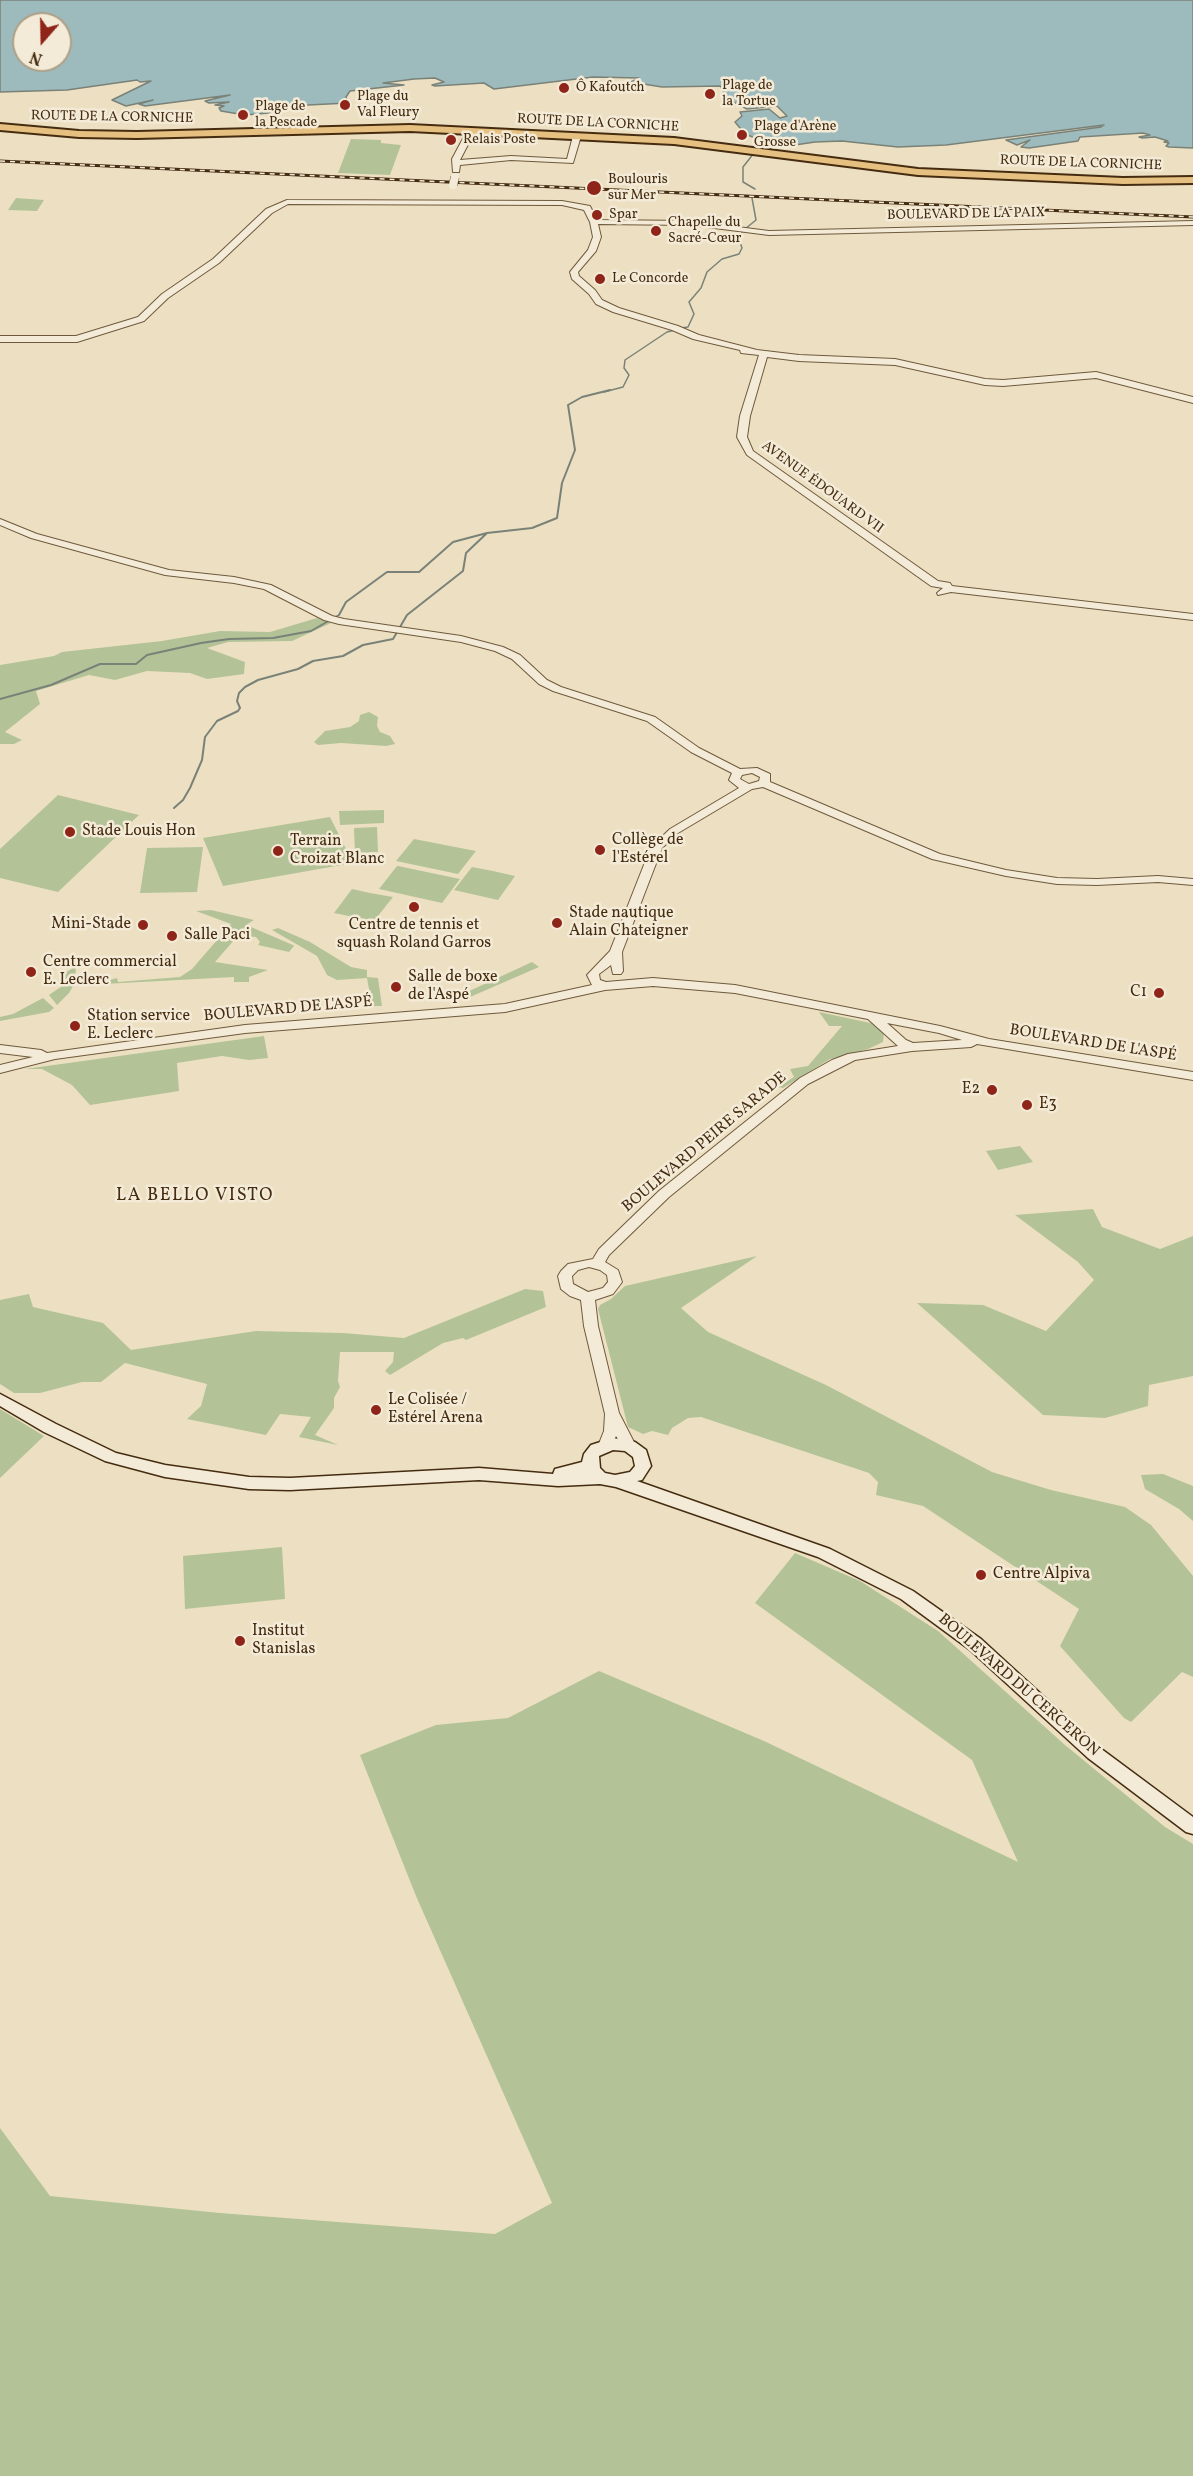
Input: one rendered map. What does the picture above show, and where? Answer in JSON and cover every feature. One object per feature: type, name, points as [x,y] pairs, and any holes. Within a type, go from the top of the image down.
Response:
[{"type":"main road","name":"ROUTE DE LA CORNICHE","points":[[0,127],[58,133],[137,135],[387,127],[674,141],[909,171],[1131,181],[1193,180]]},
{"type":"main road","points":[[0,1390],[65,1428],[107,1447],[186,1467],[248,1475],[287,1476],[438,1467],[497,1468],[554,1473],[595,1472],[618,1481],[630,1479],[640,1471],[643,1460],[636,1450],[629,1446],[621,1444],[604,1446],[592,1454],[595,1472]]},
{"type":"main road","points":[[0,1399],[50,1428],[127,1462],[165,1471],[249,1484],[479,1474],[558,1480],[595,1472]]},
{"type":"main road","name":"BOULEVARD DU CERCERON","points":[[640,1471],[666,1496]]},
{"type":"main road","name":"BOULEVARD DU CERCERON","points":[[618,1481],[824,1553],[907,1595],[975,1644],[1094,1753],[1193,1827]]},
{"type":"street","points":[[449,200],[456,159],[471,131]]},
{"type":"street","points":[[457,163],[511,158],[570,160],[577,136]]},
{"type":"street","points":[[0,339],[77,339],[141,319],[165,296],[199,275],[216,261],[269,211],[287,202],[449,200],[554,203],[580,208],[594,222],[597,237],[592,251],[574,272],[575,277],[592,292],[599,302],[616,310],[658,322],[693,341],[709,346],[799,358],[895,362],[986,382],[1003,383],[1096,375],[1193,400]]},
{"type":"street","name":"BOULEVARD DE LA PAIX","points":[[594,222],[691,223],[778,233],[1193,223]]},
{"type":"street","name":"AVENUE ÉDOUARD VII","points":[[764,353],[745,416],[742,437],[750,453],[935,584],[930,588],[933,591],[945,592],[949,589],[1193,617]]},
{"type":"street","points":[[0,522],[34,536],[168,573],[234,580],[267,587],[328,618],[461,639],[499,649],[516,657],[543,681],[557,689],[651,719],[695,750],[738,772],[758,771],[766,776],[764,783]]},
{"type":"street","points":[[738,772],[734,780],[748,787]]},
{"type":"street","points":[[616,952],[622,980],[610,986],[595,982],[596,973],[616,952],[655,852],[662,842],[674,831],[748,787],[764,783],[936,857],[1006,873],[1057,881],[1158,879],[1193,882]]},
{"type":"street","name":"BOULEVARD DE L'ASPÉ","points":[[558,995],[605,969],[653,982],[725,988],[934,1029],[988,1043],[1193,1076]]},
{"type":"street","name":"BOULEVARD DE L'ASPÉ","points":[[5,1067],[56,1055],[255,1028],[496,1009],[610,986],[653,982]]},
{"type":"street","name":"BOULEVARD DE L'ASPÉ","points":[[865,1016],[912,1047],[988,1043]]},
{"type":"street","points":[[879,1051],[900,1026],[909,1024]]},
{"type":"street","points":[[932,1045],[937,1040],[934,1029]]},
{"type":"street","name":"BOULEVARD PEIRE SARADE","points":[[597,1264],[604,1252],[664,1194],[785,1095],[836,1063],[879,1051],[912,1047]]},
{"type":"street","name":"BOULEVARD DE L'ASPÉ","points":[[0,1049],[56,1055]]},
{"type":"street","points":[[5,1067],[17,1057],[14,1051]]},
{"type":"street","points":[[597,1264],[613,1273],[615,1282],[603,1294],[588,1297],[569,1290],[564,1281],[565,1276],[573,1267],[597,1264]]},
{"type":"street","points":[[588,1297],[591,1326],[612,1413],[629,1446]]},
{"type":"street","points":[[604,1446],[611,1431],[612,1413]]},
{"type":"green space","points":[[351,139],[381,140],[381,143],[401,145],[390,175],[338,173]]},
{"type":"green space","points":[[16,198],[44,200],[37,211],[8,210]]},
{"type":"green space","points":[[317,618],[331,623],[292,641],[228,642],[207,648],[245,662],[244,674],[207,679],[190,673],[147,671],[115,680],[89,675],[36,691],[40,704],[5,732],[22,740],[14,744],[0,744],[0,665],[54,656],[62,652],[162,641],[220,631],[270,632]]},
{"type":"green space","points":[[369,712],[378,717],[377,726],[380,732],[390,736],[395,744],[386,746],[341,743],[318,745],[314,742],[325,731],[350,727],[359,721],[360,715]]},
{"type":"green space","name":"Stade Louis Hon","points":[[58,795],[139,815],[58,892],[0,878],[0,849]]},
{"type":"green space","points":[[384,810],[384,823],[340,825],[339,811]]},
{"type":"green space","name":"Terrain Croizat Blanc","points":[[330,817],[353,863],[223,886],[203,838]]},
{"type":"green space","points":[[377,827],[378,852],[355,853],[354,828]]},
{"type":"green space","points":[[414,839],[476,851],[458,874],[396,861]]},
{"type":"green space","points":[[203,847],[197,892],[140,893],[147,848]]},
{"type":"green space","points":[[397,866],[460,879],[442,903],[379,889]]},
{"type":"green space","points":[[472,867],[515,876],[498,900],[454,890]]},
{"type":"green space","points":[[352,889],[393,897],[374,921],[334,913]]},
{"type":"green space","points":[[211,910],[254,920],[215,962],[268,970],[249,977],[249,982],[234,982],[234,977],[104,984],[106,981],[117,978],[118,982],[180,977],[192,969],[231,924],[196,911]]},
{"type":"green space","points":[[251,927],[294,946],[289,952],[258,945],[260,942],[256,937],[244,936]]},
{"type":"green space","points":[[278,928],[310,942],[351,967],[367,970],[367,977],[378,978],[382,1006],[372,1006],[367,978],[337,980],[327,975],[317,956],[272,930]]},
{"type":"green space","points":[[532,962],[539,967],[470,997],[465,993]]},
{"type":"green space","points":[[75,967],[73,979],[76,981],[69,993],[57,1005],[49,995],[65,984],[63,974]]},
{"type":"green space","points":[[43,998],[54,1008],[49,1012],[0,1021],[0,1017],[13,1014]]},
{"type":"green space","points":[[819,1012],[875,1024],[884,1033],[883,1042],[868,1049],[830,1059],[783,1088],[778,1087],[794,1077],[790,1069],[808,1066],[842,1026],[829,1026]]},
{"type":"green space","points":[[264,1036],[268,1058],[249,1060],[222,1056],[177,1063],[179,1091],[90,1105],[72,1085],[42,1069],[25,1069]]},
{"type":"green space","points":[[1020,1146],[1033,1162],[998,1170],[986,1151]]},
{"type":"green space","points":[[1093,1209],[1102,1227],[1160,1249],[1193,1236],[1193,1376],[1149,1385],[1148,1406],[1105,1418],[1043,1415],[917,1303],[983,1305],[1046,1331],[1094,1280],[1078,1262],[1015,1215]]},
{"type":"green space","points":[[757,1256],[681,1308],[708,1332],[826,1385],[992,1472],[1051,1490],[1125,1507],[1151,1525],[1193,1576],[1193,1677],[1182,1672],[1131,1722],[1124,1718],[1060,1646],[1079,1609],[923,1506],[876,1495],[878,1482],[869,1473],[701,1417],[688,1418],[672,1428],[668,1435],[652,1431],[643,1434],[628,1427],[598,1309],[600,1305],[611,1299],[625,1286]]},
{"type":"green space","points":[[525,1289],[543,1291],[546,1307],[466,1340],[463,1338],[443,1343],[390,1375],[385,1371],[393,1362],[394,1352],[340,1352],[338,1381],[340,1387],[334,1398],[334,1408],[315,1435],[338,1445],[299,1437],[311,1417],[280,1414],[266,1435],[187,1419],[201,1406],[207,1384],[125,1363],[101,1382],[82,1382],[40,1393],[14,1393],[0,1384],[0,1300],[29,1294],[33,1307],[103,1323],[131,1350],[256,1331],[343,1333],[404,1338]]},
{"type":"green space","points":[[0,1409],[44,1436],[0,1478]]},
{"type":"green space","points":[[1163,1474],[1193,1486],[1193,1521],[1179,1509],[1145,1489],[1141,1475]]},
{"type":"green space","points":[[282,1547],[285,1599],[185,1609],[183,1556]]},
{"type":"green space","points":[[795,1553],[860,1581],[938,1631],[1065,1745],[1165,1827],[1193,1844],[1193,2476],[0,2476],[0,2128],[50,2196],[220,2213],[495,2234],[552,2203],[416,1896],[360,1755],[436,1725],[508,1718],[599,1671],[764,1741],[1018,1862],[972,1760],[755,1603]]},
{"type":"water","points":[[0,0],[1193,0],[1193,148],[1169,147],[1166,146],[1169,143],[1164,142],[1168,141],[1155,137],[1139,137],[1150,135],[1143,133],[1080,137],[1078,141],[1029,148],[1021,147],[1030,140],[1017,145],[1006,140],[1104,125],[946,145],[898,147],[842,141],[788,146],[773,145],[745,134],[735,122],[742,116],[740,112],[769,109],[780,118],[787,116],[777,106],[747,109],[728,99],[720,86],[662,87],[631,82],[639,78],[593,77],[494,89],[484,83],[435,86],[432,85],[444,82],[435,78],[414,79],[383,83],[404,85],[350,91],[346,97],[348,103],[308,105],[245,115],[221,111],[219,108],[224,106],[215,105],[229,102],[209,103],[205,101],[230,95],[145,106],[139,104],[153,100],[126,106],[112,100],[151,81],[137,80],[67,90],[0,92]]},
{"type":"waterway","points":[[761,146],[765,141]]},
{"type":"waterway","points":[[754,153],[743,167],[743,182],[755,189]]},
{"type":"waterway","points":[[745,229],[756,220],[752,198]]},
{"type":"waterway","points":[[681,328],[688,327],[694,314],[689,302],[701,288],[707,272],[722,259],[739,254],[742,248],[739,239],[742,232]]},
{"type":"waterway","points":[[604,392],[623,387],[629,375],[624,368],[625,360],[667,332],[675,330]]},
{"type":"waterway","points":[[487,533],[532,528],[557,518],[562,483],[575,450],[568,405],[582,397],[610,390]]},
{"type":"waterway","points":[[0,699],[51,685],[100,664],[136,664],[147,655],[201,643],[229,639],[273,638],[311,631],[339,615],[346,602],[387,572],[419,572],[453,542],[487,533]]},
{"type":"waterway","points":[[174,808],[183,800],[190,788],[202,760],[205,737],[217,721],[238,711],[240,708],[237,701],[239,693],[245,687],[258,680],[298,669],[313,661],[343,656],[363,645],[393,639],[407,615],[463,571],[466,553],[487,533]]},
{"type":"railway","points":[[0,161],[1193,217]]},
{"type":"place","name":"Ô Kafoutch","points":[[564,88]]},
{"type":"place","name":"Plage de la Tortue","points":[[710,94]]},
{"type":"place","name":"Plage du Val Fleury","points":[[345,105]]},
{"type":"place","name":"Plage de la Pescade","points":[[243,115]]},
{"type":"place","name":"Plage d'Arène Grosse","points":[[742,135]]},
{"type":"place","name":"Relais Poste","points":[[451,140]]},
{"type":"place","name":"Boulouris sur Mer","points":[[594,188]]},
{"type":"place","name":"Spar","points":[[597,215]]},
{"type":"place","name":"Chapelle du Sacré-Cœur","points":[[656,231]]},
{"type":"place","name":"Le Concorde","points":[[600,279]]},
{"type":"place","name":"Stade Louis Hon","points":[[70,832]]},
{"type":"place","name":"Collège de l'Estérel","points":[[600,850]]},
{"type":"place","name":"Terrain Croizat Blanc","points":[[278,851]]},
{"type":"place","name":"Centre de tennis et squash Roland Garros","points":[[414,907]]},
{"type":"place","name":"Stade nautique Alain Chateigner","points":[[557,923]]},
{"type":"place","name":"Mini-Stade","points":[[143,925]]},
{"type":"place","name":"Salle Paci","points":[[172,936]]},
{"type":"place","name":"Centre commercial E. Leclerc","points":[[31,972]]},
{"type":"place","name":"Salle de boxe de l'Aspé","points":[[396,987]]},
{"type":"place","name":"C1","points":[[1159,993]]},
{"type":"place","name":"Station service E. Leclerc","points":[[75,1026]]},
{"type":"place","name":"E2","points":[[992,1090]]},
{"type":"place","name":"E3","points":[[1027,1105]]},
{"type":"place","name":"Le Colisée / Estérel Arena","points":[[376,1410]]},
{"type":"place","name":"Centre Alpiva","points":[[981,1575]]},
{"type":"place","name":"Institut Stanislas","points":[[240,1641]]},
{"type":"district","name":"LA BELLO VISTO","points":[[195,1197]]}]
